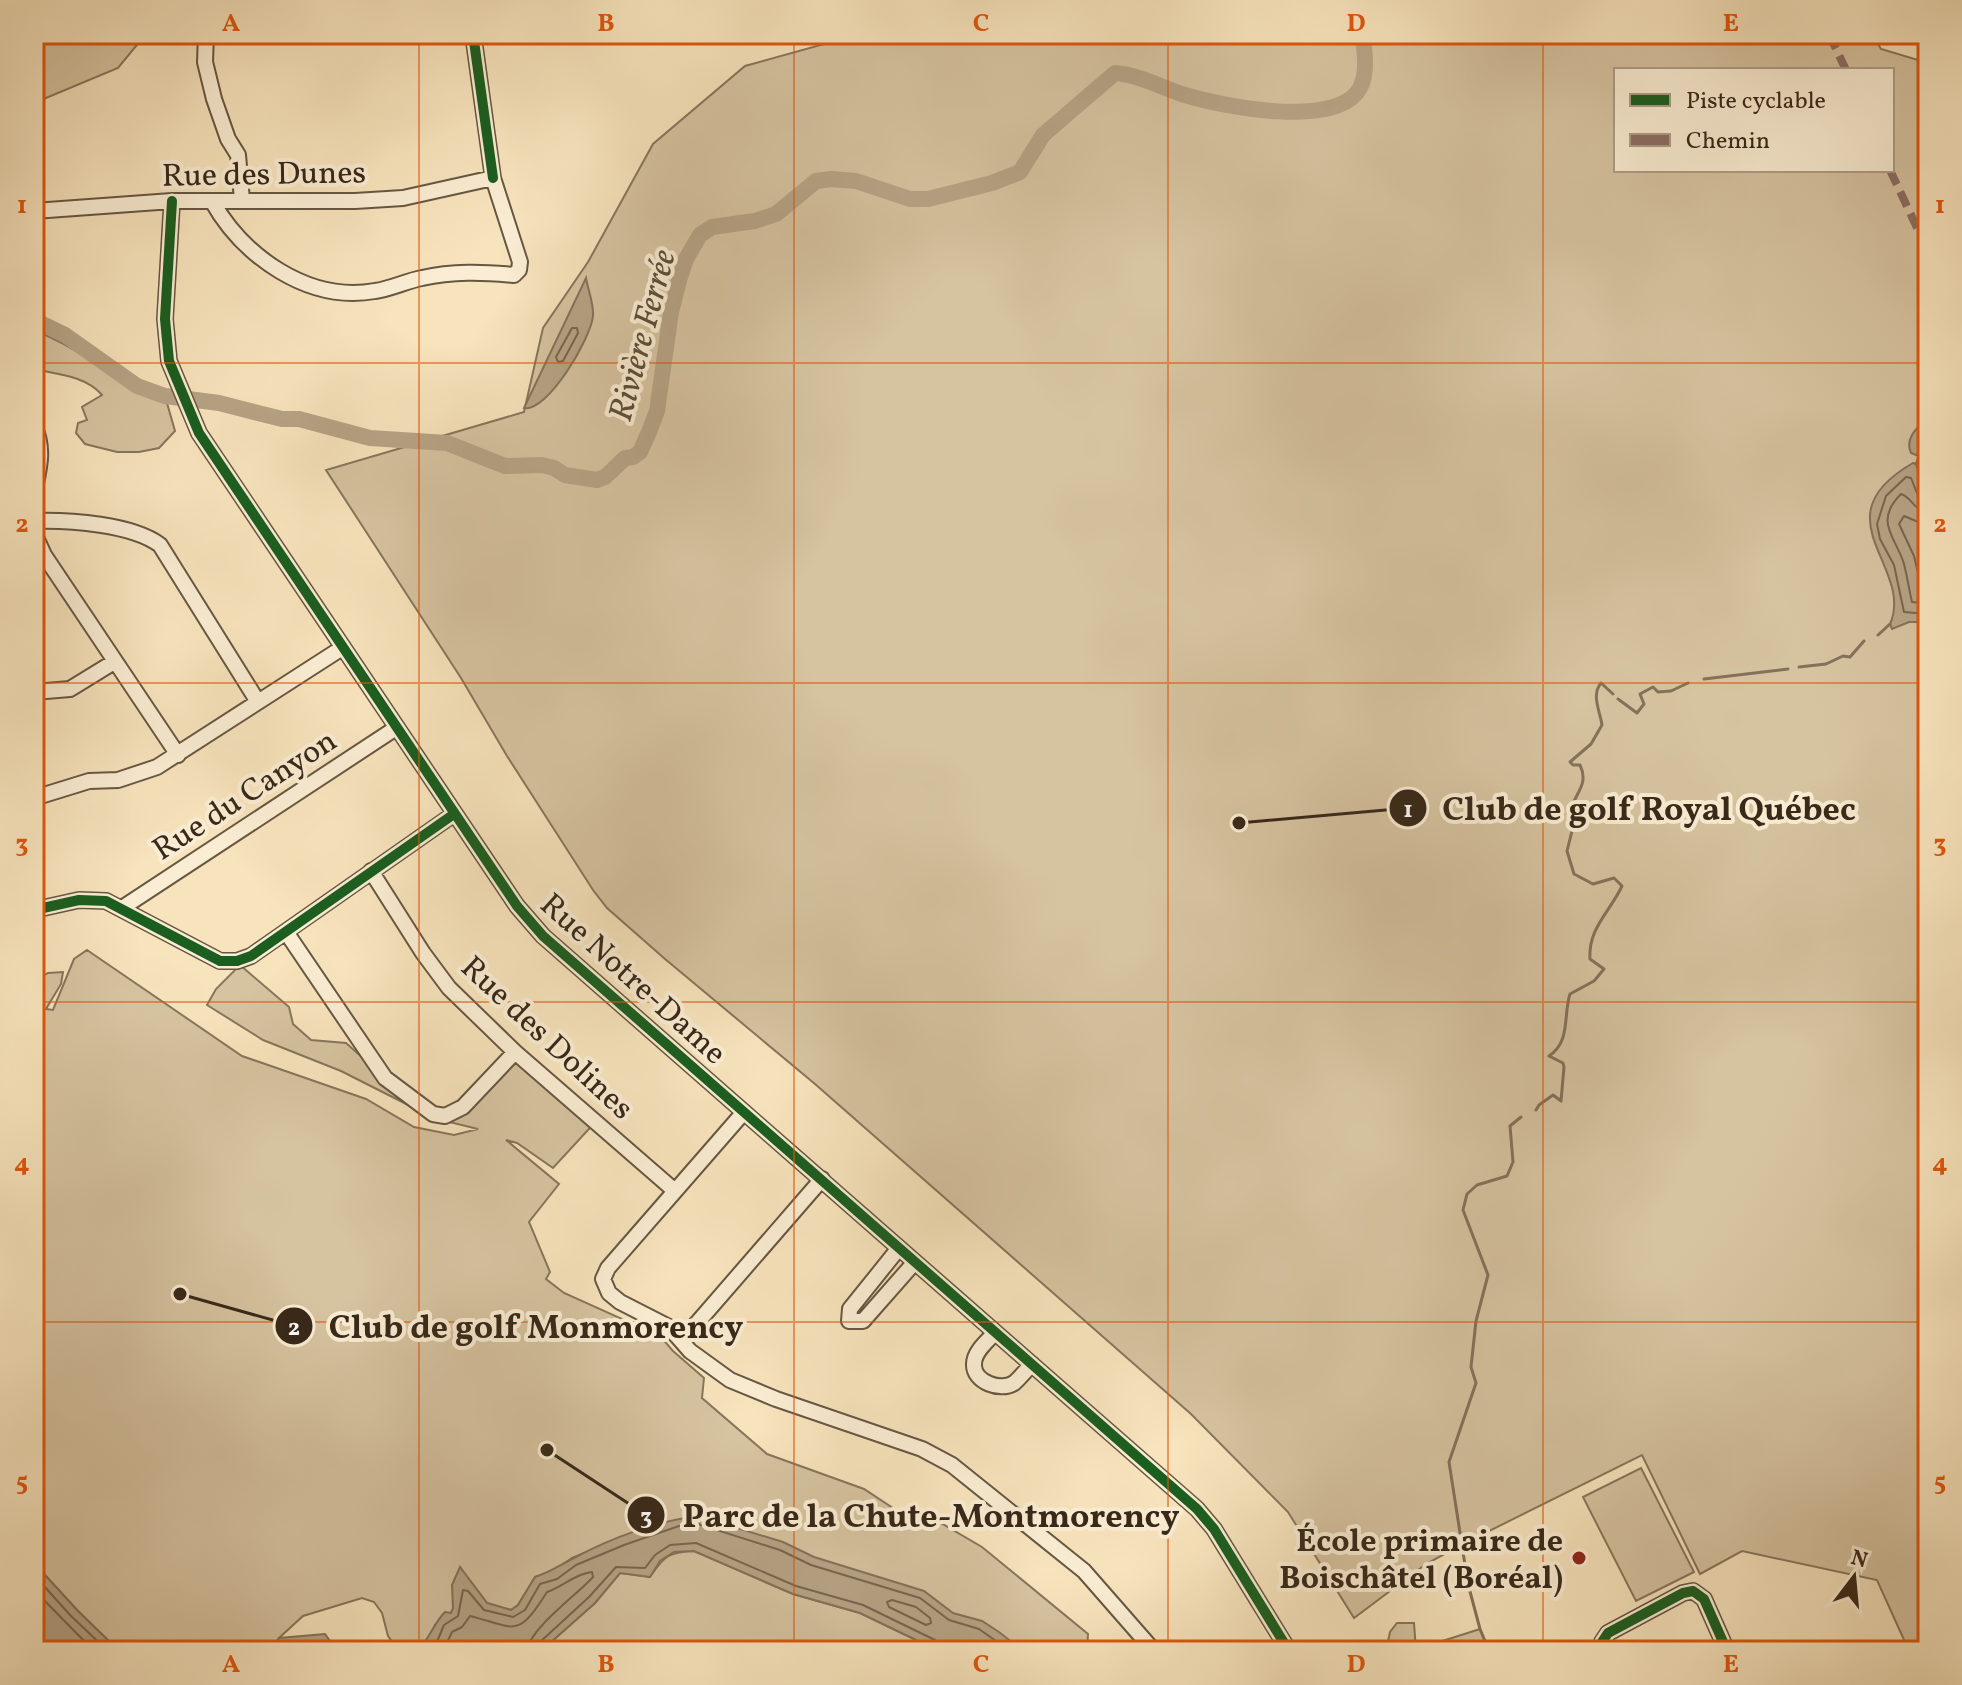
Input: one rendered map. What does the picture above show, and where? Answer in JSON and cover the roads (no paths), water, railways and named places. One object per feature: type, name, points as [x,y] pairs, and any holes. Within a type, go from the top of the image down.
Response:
[{"type":"street","points":[[206,34],[205,62],[223,125],[238,155],[242,200]]},
{"type":"street","points":[[212,201],[226,225],[264,261],[298,281],[338,292],[373,292],[456,272],[514,275],[519,270],[520,262],[493,178],[473,34]]},
{"type":"street","name":"Rue des Dunes","points":[[34,211],[172,201],[403,198],[493,178]]},
{"type":"street","name":"Rue Notre-Dame","points":[[172,201],[165,319],[169,361],[199,433],[517,906],[543,936],[1197,1509],[1214,1529],[1289,1651]]},
{"type":"street","points":[[34,426],[40,438],[41,452],[34,493]]},
{"type":"street","points":[[34,521],[134,531],[160,545],[258,702]]},
{"type":"street","points":[[34,533],[44,555],[178,755]]},
{"type":"street","points":[[34,798],[89,781],[118,780],[157,767],[342,648]]},
{"type":"street","points":[[34,692],[70,689],[114,662]]},
{"type":"street","name":"Rue du Canyon","points":[[122,908],[396,728]]},
{"type":"street","points":[[34,910],[93,899],[122,908],[220,961],[237,961],[251,956],[454,814]]},
{"type":"street","name":"Rue des Dolines","points":[[371,871],[449,988],[515,1052],[675,1191]]},
{"type":"street","points":[[286,932],[385,1078],[433,1114],[445,1116],[463,1107],[515,1052]]},
{"type":"street","points":[[744,1112],[608,1268],[603,1279],[604,1286],[620,1302],[669,1327],[701,1360],[730,1380],[922,1449],[952,1465],[1084,1571],[1154,1651]]},
{"type":"street","points":[[678,1336],[691,1330],[822,1179]]},
{"type":"street","points":[[899,1248],[850,1309],[849,1321],[863,1321],[914,1263]]},
{"type":"street","points":[[995,1333],[978,1352],[973,1363],[975,1372],[982,1380],[1005,1387],[1032,1364]]},
{"type":"street","points":[[1604,1651],[1602,1642],[1608,1633],[1683,1593],[1693,1591],[1704,1599],[1727,1651]]},
{"type":"water","points":[[586,278],[593,316],[585,340],[556,386],[534,406],[524,408]]},
{"type":"water","points":[[1928,417],[1928,454],[1921,457],[1911,453],[1909,442]]},
{"type":"water","points":[[1913,463],[1928,497],[1928,622],[1909,622],[1892,629],[1894,603],[1891,583],[1870,523],[1872,503],[1885,483]]},
{"type":"water","points":[[698,1516],[924,1591],[953,1613],[982,1621],[1023,1651],[939,1651],[860,1613],[793,1594],[694,1551],[674,1552],[660,1561],[650,1577],[620,1573],[595,1603],[541,1651],[417,1651],[445,1612],[451,1613],[452,1585],[460,1567],[487,1603],[511,1610],[518,1605],[535,1577],[619,1537],[651,1526]]},
{"type":"water","points":[[34,1563],[77,1610],[119,1651],[34,1651]]},
{"type":"water","points":[[325,1634],[337,1651],[270,1651],[279,1638]]},
{"type":"waterway","name":"Rivière Ferrée","points":[[34,320],[65,335],[137,386],[165,396],[219,403],[282,419],[299,419],[370,438],[447,443],[505,466],[542,465],[565,475],[597,480],[605,477],[625,458],[640,452],[657,411],[671,312],[680,277],[700,235],[712,227],[755,221],[776,214],[816,181],[856,181],[910,199],[928,199],[992,183],[1020,172],[1043,135],[1115,73],[1133,76],[1185,95],[1250,109],[1304,112],[1328,108],[1347,101],[1363,82],[1365,54],[1362,34]]},
{"type":"waterway","points":[[1916,464],[1920,455]]},
{"type":"waterway","points":[[1878,635],[1890,624]]},
{"type":"waterway","points":[[1799,667],[1850,657],[1864,641]]},
{"type":"waterway","points":[[1704,679],[1788,669]]},
{"type":"waterway","points":[[1536,1110],[1553,1095],[1561,1101],[1563,1063],[1549,1056],[1561,1043],[1570,994],[1594,981],[1604,969],[1590,959],[1592,938],[1622,886],[1614,878],[1593,884],[1574,874],[1567,851],[1574,823],[1571,809],[1583,778],[1580,765],[1570,762],[1591,744],[1602,725],[1596,698],[1601,683],[1613,694]]},
{"type":"waterway","points":[[1618,699],[1637,713],[1644,704],[1640,694],[1653,687],[1658,692],[1671,691],[1688,683]]},
{"type":"waterway","points":[[1489,1651],[1468,1584],[1449,1462],[1476,1383],[1471,1367],[1476,1321],[1488,1275],[1463,1210],[1467,1194],[1477,1185],[1507,1176],[1513,1162],[1510,1126],[1521,1117]]},
{"type":"place","name":"Club de golf Royal Québec","points":[[1239,823]]},
{"type":"place","name":"Club de golf Monmorency","points":[[180,1294]]},
{"type":"place","name":"Parc de la Chute-Montmorency","points":[[547,1450]]},
{"type":"place","name":"École primaire de Boischâtel (Boréal)","points":[[1579,1558]]}]
